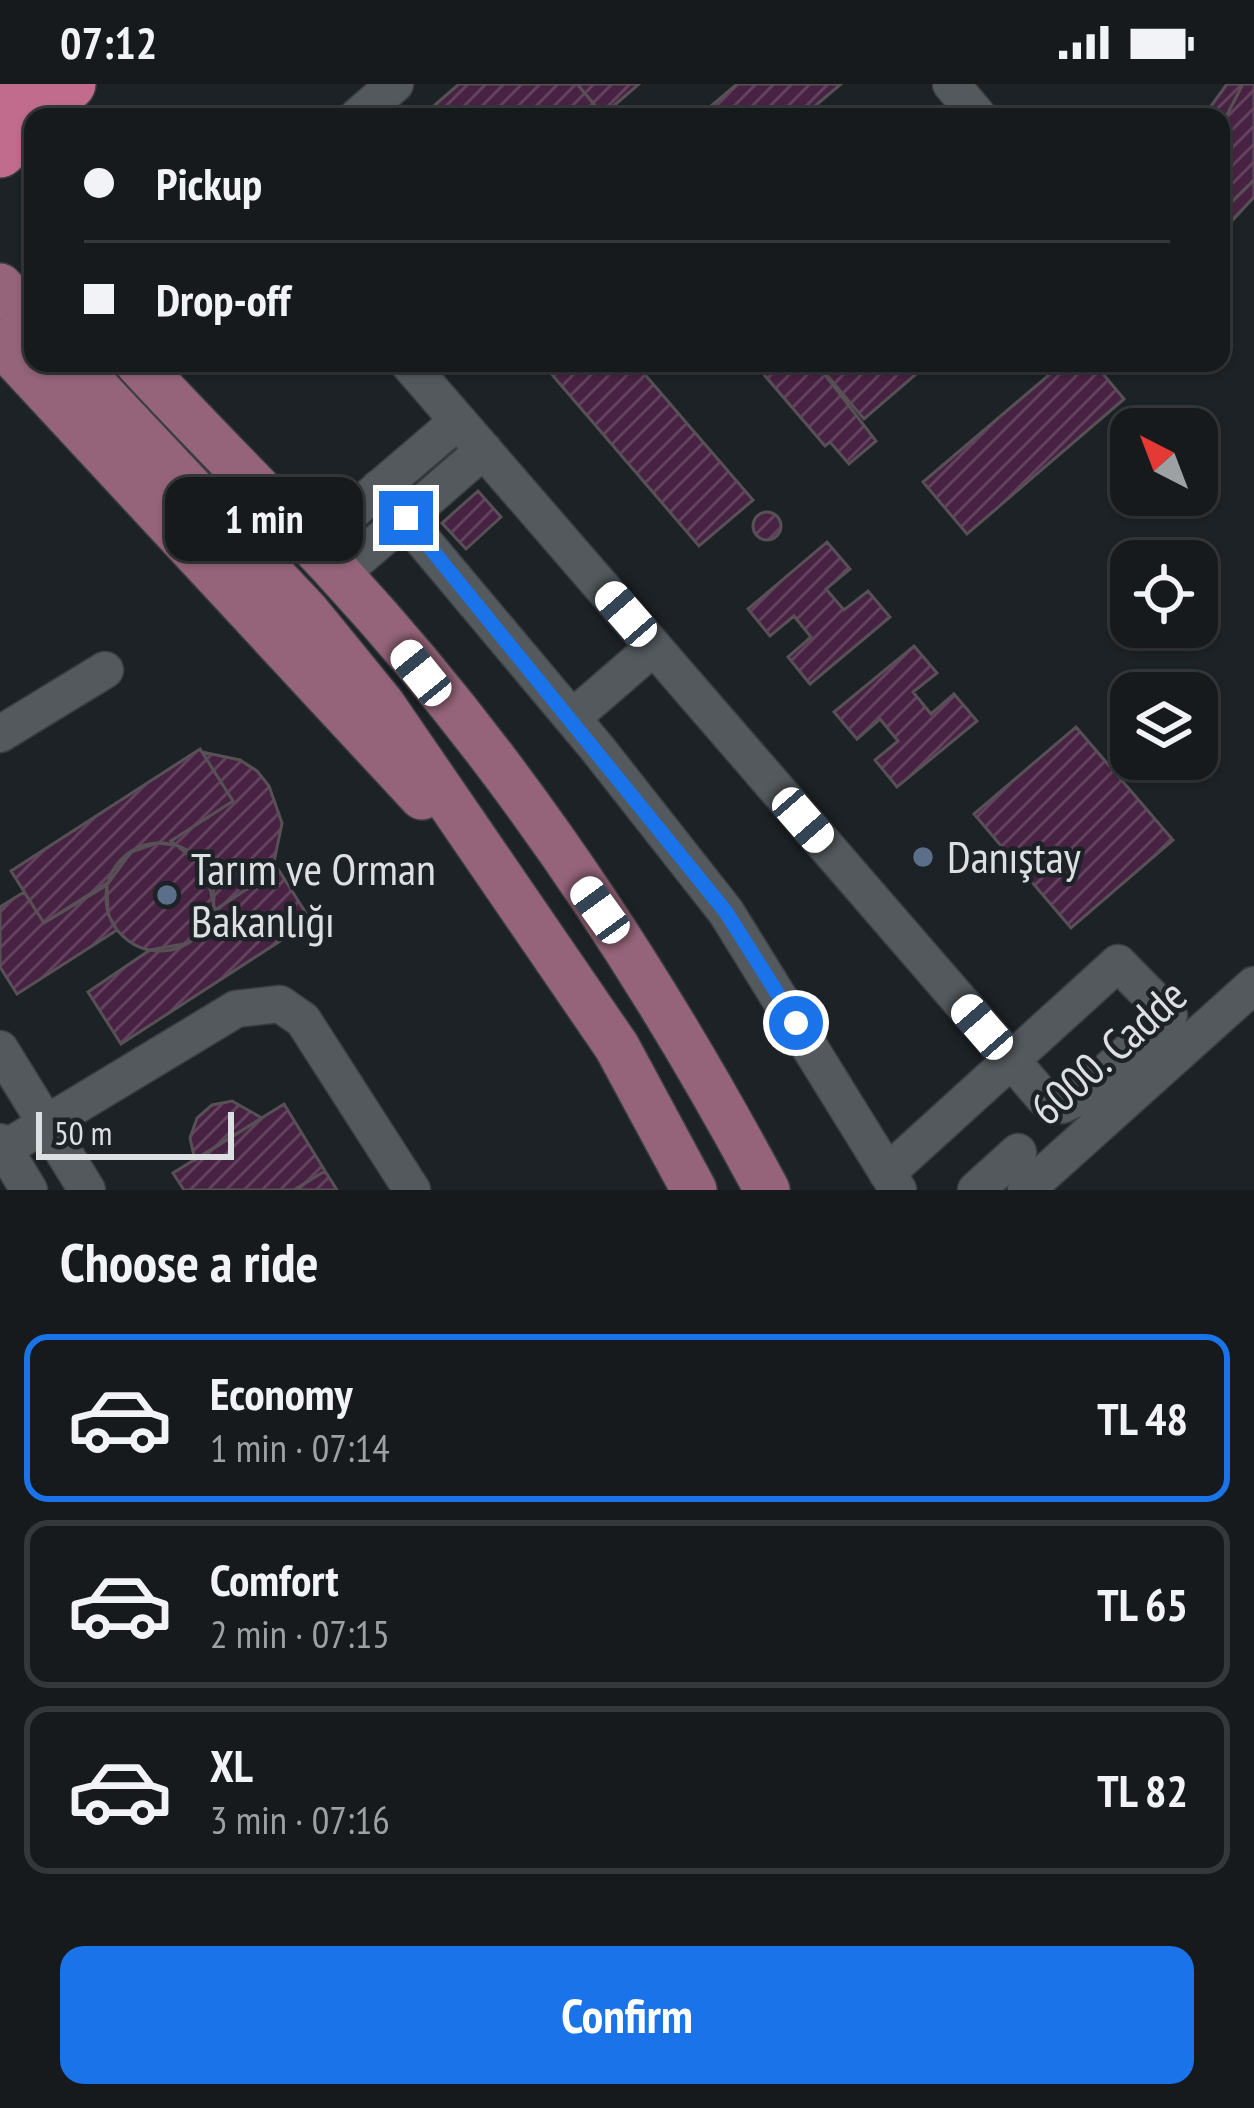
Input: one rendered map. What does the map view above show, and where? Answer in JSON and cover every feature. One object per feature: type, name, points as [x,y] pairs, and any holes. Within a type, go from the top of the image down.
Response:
[{"type":"highway","points":[[0,152],[24,118]]},
{"type":"main road","points":[[0,286],[24,311]]},
{"type":"main road","points":[[0,342],[24,368]]},
{"type":"main road","points":[[28,372],[388,763],[494,868]]},
{"type":"main road","points":[[81,372],[330,638],[453,802],[617,1047],[694,1190]]},
{"type":"main road","points":[[147,372],[326,561],[475,738],[625,945],[767,1190]]},
{"type":"street","points":[[367,108],[395,84]]},
{"type":"street","points":[[951,84],[972,108]]},
{"type":"street","points":[[379,488],[572,718],[726,912],[893,1182],[1012,1061],[416,372]]},
{"type":"street","points":[[326,561],[379,488],[458,421]]},
{"type":"street","points":[[326,561],[406,518],[484,450]]},
{"type":"street","points":[[572,718],[654,647]]},
{"type":"street","points":[[0,734],[105,670]]},
{"type":"street","name":"6000. Cadde","points":[[1026,1190],[1254,985]]},
{"type":"street","points":[[29,1190],[2,1145],[236,1009],[280,1004],[303,1020],[412,1190]]},
{"type":"street","points":[[0,1049],[87,1190]]},
{"type":"street","points":[[976,1190],[1018,1152]]},
{"type":"building","points":[[459,84],[577,84],[597,108],[431,108]]},
{"type":"building","points":[[577,84],[639,84],[611,108],[597,108]]},
{"type":"building","points":[[737,84],[841,84],[813,108],[709,108]]},
{"type":"building","points":[[1227,84],[1254,84],[1254,180],[1230,203],[1230,108],[1210,108]]},
{"type":"building","points":[[1243,84],[1254,84],[1254,197],[1230,223],[1230,109]]},
{"type":"building","points":[[550,372],[643,372],[753,500],[699,546]]},
{"type":"building","points":[[762,372],[823,372],[876,441],[849,464],[830,442],[825,446]]},
{"type":"building","points":[[824,372],[919,372],[864,419]]},
{"type":"building","points":[[1052,372],[1102,372],[1124,399],[967,534],[923,482]]},
{"type":"building","points":[[478,491],[501,517],[466,549],[442,523]]},
{"type":"building","points":[[767,512],[777,516],[781,526],[777,536],[767,540],[757,536],[753,526],[757,516]]},
{"type":"building","points":[[827,542],[850,569],[826,589],[844,610],[868,591],[890,617],[810,684],[788,657],[811,637],[794,616],[770,636],[748,609]]},
{"type":"building","points":[[914,646],[937,673],[913,692],[931,714],[954,694],[977,721],[897,787],[875,760],[898,741],[880,719],[857,739],[834,712]]},
{"type":"building","points":[[1076,727],[1110,767],[1110,780],[1121,780],[1173,840],[1071,928],[974,814]]},
{"type":"building","points":[[200,749],[233,801],[171,841],[174,845],[157,843],[131,852],[107,885],[44,923],[11,871]]},
{"type":"building","points":[[202,752],[240,760],[257,771],[269,786],[282,823],[274,862],[263,878],[215,910],[205,868],[171,841],[233,801]]},
{"type":"building","points":[[160,843],[181,847],[198,859],[210,876],[214,897],[210,918],[198,935],[181,947],[160,951],[139,947],[122,935],[110,918],[106,897],[110,876],[122,859],[139,847]]},
{"type":"building","points":[[278,869],[311,921],[121,1044],[88,992],[150,950],[189,943],[208,922],[213,906],[215,910]]},
{"type":"building","points":[[107,883],[108,914],[117,930],[17,994],[0,967],[0,907],[24,892],[44,923]]},
{"type":"building","points":[[232,1101],[262,1118],[195,1160],[190,1138],[197,1118],[212,1105]]},
{"type":"building","points":[[284,1104],[325,1171],[294,1190],[184,1190],[173,1173]]},
{"type":"building","points":[[325,1171],[337,1190],[294,1190]]},
{"type":"place","name":"Danıştay","points":[[923,857]]},
{"type":"place","name":"Tarım ve Orman Bakanlığı","points":[[167,895]]},
{"type":"route","points":[[406,518],[726,912],[796,1023]]}]
